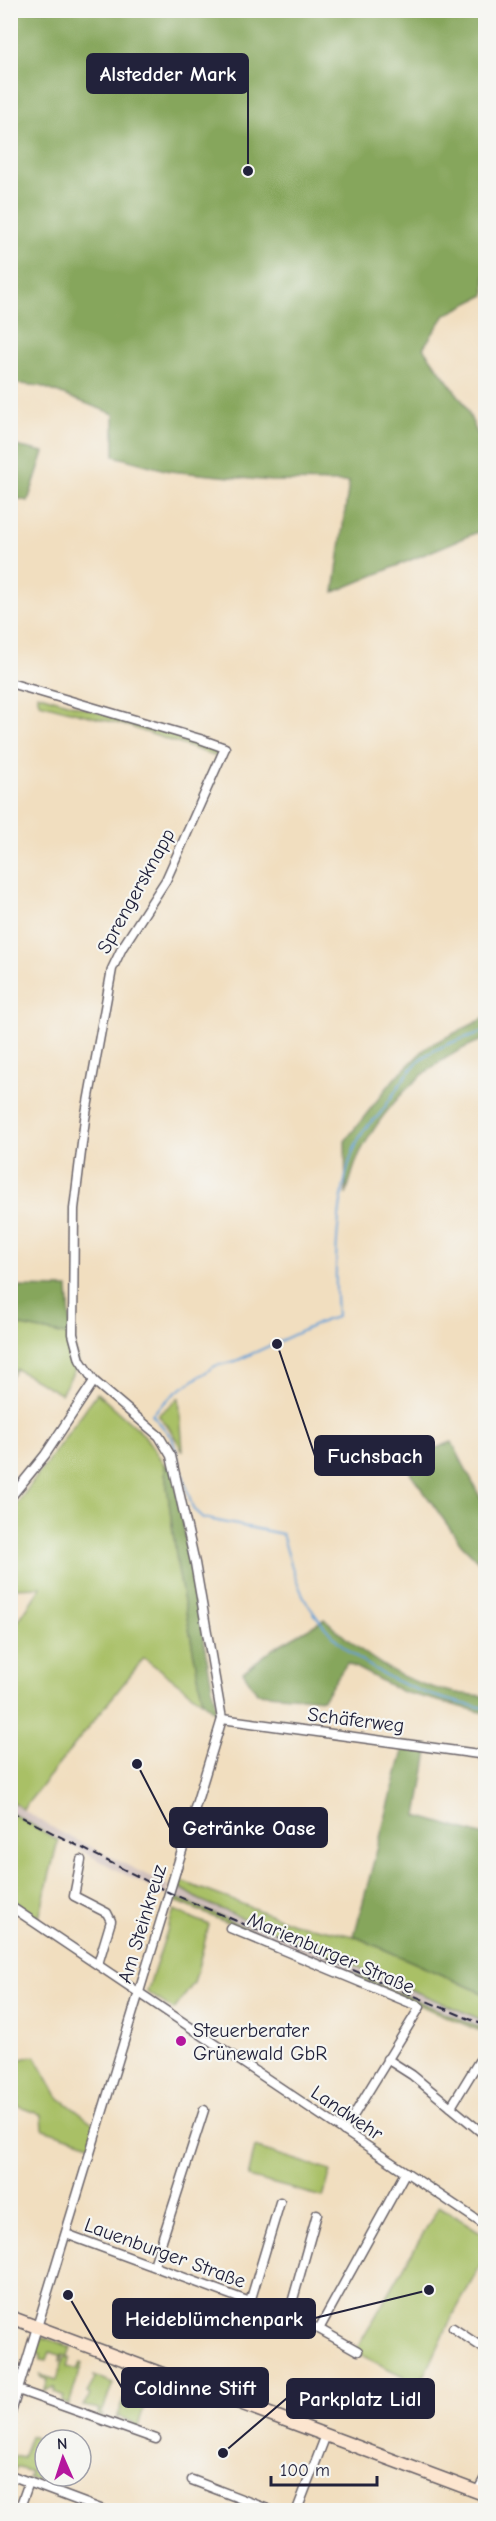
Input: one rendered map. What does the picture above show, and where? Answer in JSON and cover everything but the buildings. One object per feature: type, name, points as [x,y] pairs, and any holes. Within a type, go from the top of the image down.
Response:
[{"type":"street","name":"Sprengersknapp","points":[[10,683],[225,748],[166,880],[122,948],[112,969],[86,1119],[74,1209],[73,1334],[80,1360],[94,1382]]},
{"type":"street","points":[[10,1497],[45,1455],[94,1382]]},
{"type":"street","name":"Am Steinkreuz","points":[[10,2416],[222,1719],[188,1528],[171,1456],[159,1436],[94,1382]]},
{"type":"street","name":"Schäferweg","points":[[222,1719],[486,1755]]},
{"type":"street","points":[[81,1860],[74,1896],[108,1913],[111,1921],[98,1964]]},
{"type":"street","name":"Landwehr","points":[[10,1906],[486,2226]]},
{"type":"street","name":"Marienburger Straße","points":[[230,1928],[420,2007],[344,2131]]},
{"type":"street","points":[[387,2059],[486,2136]]},
{"type":"street","points":[[451,2107],[479,2061]]},
{"type":"street","points":[[154,2265],[204,2110]]},
{"type":"street","points":[[319,2329],[405,2173]]},
{"type":"street","points":[[250,2302],[280,2202]]},
{"type":"street","points":[[288,2317],[317,2214]]},
{"type":"street","name":"Lauenburger Straße","points":[[66,2234],[154,2265],[319,2329],[358,2351]]},
{"type":"street","points":[[10,2317],[481,2494],[486,2476]]},
{"type":"street","points":[[453,2328],[486,2350]]},
{"type":"street","points":[[18,2390],[156,2439]]},
{"type":"street","points":[[297,2511],[326,2435]]},
{"type":"street","points":[[10,2475],[103,2511]]},
{"type":"street","points":[[192,2480],[270,2511]]},
{"type":"street","points":[[19,2511],[29,2482]]},
{"type":"street","points":[[63,2496],[85,2511]]},
{"type":"shaded area","points":[[10,1802],[60,1832],[169,1886],[165,1896],[11,1813]]},
{"type":"shaded area","points":[[176,1885],[200,1900],[279,1935],[485,2021],[485,2030],[172,1896]]},
{"type":"green space","points":[[11,10],[485,11],[485,295],[445,315],[423,348],[464,403],[485,451],[485,529],[334,592],[349,482],[271,481],[169,471],[114,456],[114,414],[40,386],[11,383]]},
{"type":"green space","points":[[11,445],[44,452],[28,501],[11,497]]},
{"type":"green space","points":[[37,694],[214,747],[218,757],[131,727],[39,703]]},
{"type":"green space","points":[[485,1018],[485,1039],[465,1047],[429,1070],[398,1098],[385,1114],[359,1156],[346,1195],[345,1141],[394,1079],[428,1046]]},
{"type":"green space","points":[[15,1287],[68,1288],[71,1336],[11,1324],[11,1302]]},
{"type":"green space","points":[[11,1324],[71,1336],[78,1364],[61,1394],[16,1369],[11,1378]]},
{"type":"green space","points":[[97,1393],[144,1435],[164,1464],[178,1570],[203,1702],[144,1658],[23,1809],[11,1801],[11,1632],[41,1587],[11,1588],[11,1512]]},
{"type":"green space","points":[[179,1398],[183,1451],[168,1426],[158,1415]]},
{"type":"green space","points":[[452,1442],[485,1507],[485,1568],[461,1544],[402,1461]]},
{"type":"green space","points":[[164,1464],[173,1469],[217,1714],[203,1702],[178,1570]]},
{"type":"green space","points":[[325,1619],[361,1650],[398,1674],[438,1689],[485,1696],[485,1713],[403,1692],[347,1663],[323,1699],[257,1693],[243,1672],[274,1648]]},
{"type":"green space","points":[[405,1743],[429,1746],[417,1816],[485,1836],[485,1994],[354,1936]]},
{"type":"green space","points":[[11,1813],[58,1840],[39,1918],[11,1899]]},
{"type":"green space","points":[[178,1880],[293,1923],[354,1936],[485,1994],[485,2021],[200,1900],[176,1885]]},
{"type":"green space","points":[[172,1896],[485,2030],[485,2033],[171,1899]]},
{"type":"green space","points":[[174,1910],[209,1925],[194,1983],[174,2010],[147,1992]]},
{"type":"green space","points":[[35,2056],[57,2096],[98,2127],[93,2145],[43,2129],[42,2115],[17,2106],[19,2099],[11,2096],[11,2061]]},
{"type":"green space","points":[[255,2147],[331,2171],[323,2197],[248,2177]]},
{"type":"green space","points":[[439,2206],[485,2235],[485,2257],[449,2323],[426,2373],[417,2383],[355,2352]]},
{"type":"green space","points":[[42,2337],[71,2347],[68,2356],[62,2354],[60,2362],[60,2355],[50,2352],[47,2361],[40,2360],[41,2354],[36,2352]]},
{"type":"green space","points":[[64,2357],[70,2358],[67,2367],[77,2370],[80,2363],[82,2364],[69,2405],[62,2402],[64,2397],[54,2393],[55,2388],[46,2390],[44,2396],[37,2393],[38,2391],[44,2393],[48,2380],[40,2375],[57,2380]]},
{"type":"green space","points":[[94,2376],[113,2383],[102,2412],[103,2417],[98,2415],[100,2409],[83,2406],[90,2395],[87,2393],[95,2379]]},
{"type":"green space","points":[[128,2389],[147,2396],[137,2430],[133,2427],[134,2423],[119,2416],[116,2421]]},
{"type":"green space","points":[[30,2436],[33,2437],[33,2479],[29,2478],[31,2472],[16,2467],[14,2473],[11,2471],[13,2459],[11,2455],[23,2458]]},
{"type":"waterway","points":[[486,1031],[442,1047],[419,1061],[357,1142],[343,1190],[339,1218],[336,1272],[337,1317],[236,1361],[215,1366],[176,1392],[152,1414],[172,1438],[193,1509],[203,1518],[282,1534],[303,1596],[324,1626],[342,1645],[385,1675],[409,1687],[434,1696],[486,1708]]},
{"type":"railway","points":[[10,1811],[170,1893],[486,2026]]},
{"type":"place","name":"Alstedder Mark","points":[[248,171]]},
{"type":"place","name":"Fuchsbach","points":[[277,1344]]},
{"type":"place","name":"Getränke Oase","points":[[137,1764]]},
{"type":"place","name":"Steuerberater Grünewald GbR","points":[[181,2041]]},
{"type":"place","name":"Heideblümchenpark","points":[[429,2290]]},
{"type":"place","name":"Coldinne Stift","points":[[68,2295]]},
{"type":"place","name":"Parkplatz Lidl","points":[[223,2453]]}]
